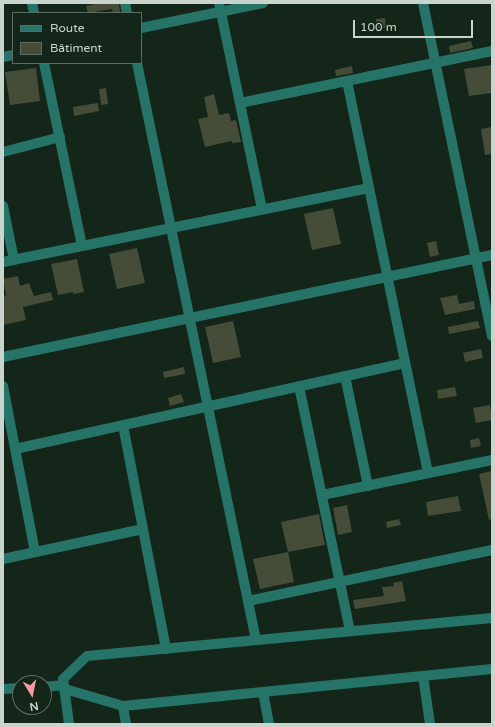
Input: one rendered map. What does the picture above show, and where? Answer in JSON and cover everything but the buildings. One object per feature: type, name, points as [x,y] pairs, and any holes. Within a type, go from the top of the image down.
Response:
[{"type":"street","points":[[142,28],[220,7],[263,3]]},
{"type":"street","points":[[422,3],[492,336]]},
{"type":"street","points":[[220,7],[262,209]]},
{"type":"street","points":[[240,103],[492,51]]},
{"type":"street","points":[[44,64],[82,246]]},
{"type":"street","points":[[137,64],[256,640]]},
{"type":"street","points":[[347,81],[428,473]]},
{"type":"street","points":[[3,152],[60,138]]},
{"type":"street","points":[[3,262],[369,188]]},
{"type":"street","points":[[3,206],[14,260]]},
{"type":"street","points":[[3,358],[492,255]]},
{"type":"street","points":[[15,448],[406,363]]},
{"type":"street","points":[[345,376],[368,486]]},
{"type":"street","points":[[3,386],[36,552]]},
{"type":"street","points":[[299,386],[350,631]]},
{"type":"street","points":[[123,425],[166,649]]},
{"type":"street","points":[[322,495],[492,460]]},
{"type":"street","points":[[3,559],[143,529]]},
{"type":"street","points":[[248,601],[492,550]]},
{"type":"street","points":[[69,724],[63,679],[87,656],[492,618]]},
{"type":"street","points":[[52,687],[64,687],[123,706],[492,669]]},
{"type":"street","points":[[423,676],[430,724]]},
{"type":"street","points":[[263,692],[269,724]]},
{"type":"street","points":[[123,706],[126,724]]}]
